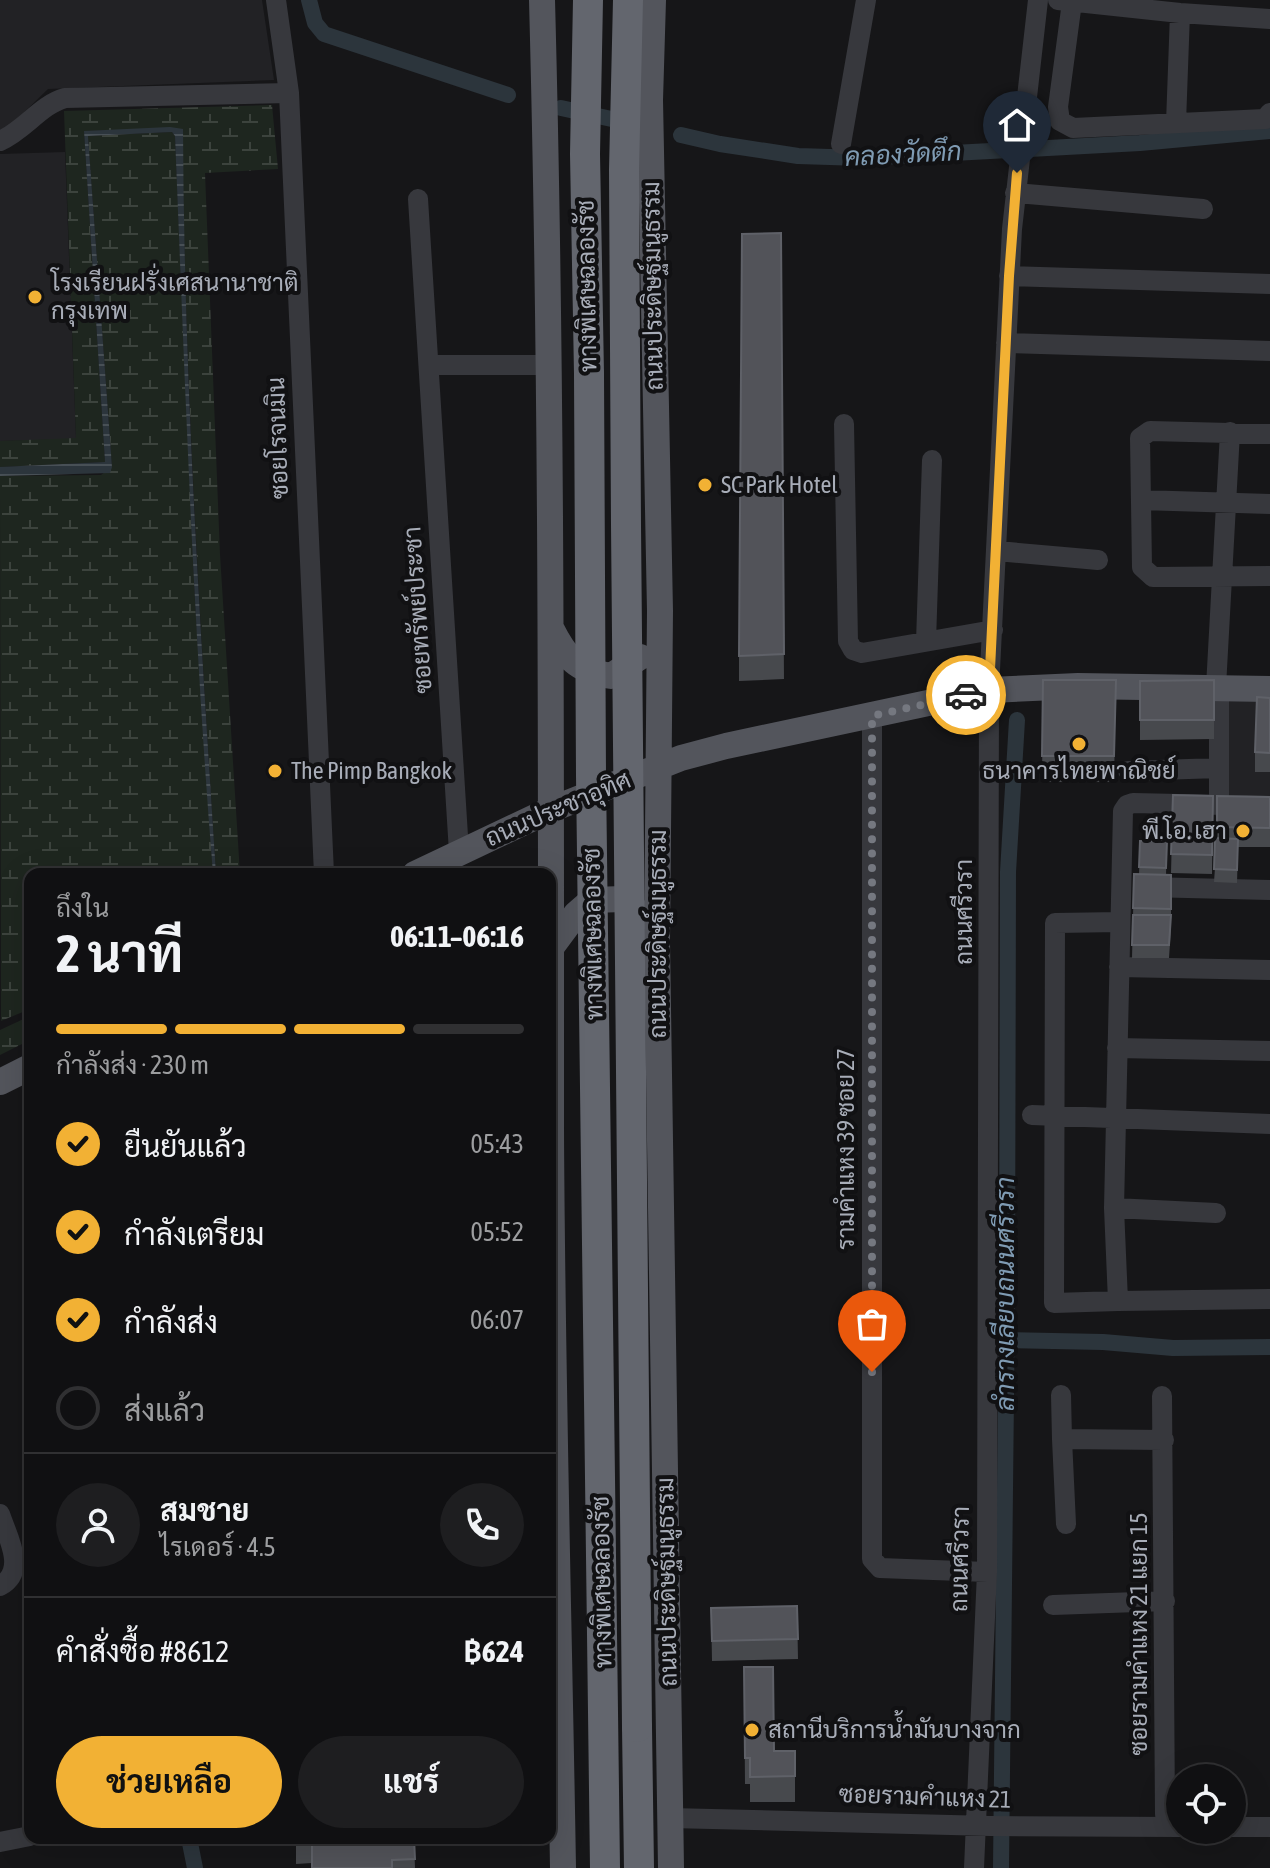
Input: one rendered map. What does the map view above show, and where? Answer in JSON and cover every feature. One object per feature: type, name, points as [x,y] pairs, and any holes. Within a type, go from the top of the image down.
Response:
[{"type":"highway","name":"ทางพิเศษฉลองรัช","points":[[588,0],[585,154],[605,1868]]},
{"type":"highway","name":"ทางพิเศษฉลองรัช","points":[[628,0],[624,170],[626,525],[639,1868]]},
{"type":"main road","points":[[542,0],[549,365],[551,868]]},
{"type":"main road","name":"ถนนประดิษฐ์มนูธรรม","points":[[653,0],[650,100],[659,618],[657,942],[671,1868]]},
{"type":"main road","points":[[550,625],[567,655],[579,666],[593,673],[611,676],[635,662],[644,652],[659,618]]},
{"type":"main road","name":"ถนนประชาอุทิศ","points":[[427,868],[550,810],[658,767],[726,746],[989,690],[1078,686],[1270,689]]},
{"type":"main road","points":[[556,941],[576,914],[592,900],[623,899],[647,920],[657,942]]},
{"type":"main road","points":[[0,1082],[24,1070]]},
{"type":"main road","points":[[556,1798],[563,1868]]},
{"type":"street","name":"ซอยโรจนมิน","points":[[276,0],[289,93],[324,868]]},
{"type":"street","points":[[841,144],[866,0]]},
{"type":"street","name":"ถนนศรีวรา","points":[[974,1868],[983,1826],[987,1572],[989,690],[1009,276],[1019,150],[1038,0]]},
{"type":"street","points":[[1270,19],[1065,1],[1058,107],[1060,121],[1073,128],[1265,119],[1270,113]]},
{"type":"street","points":[[1176,123],[1180,13]]},
{"type":"street","points":[[0,141],[25,126],[50,102],[65,98],[289,93]]},
{"type":"street","points":[[1015,193],[1203,209]]},
{"type":"street","name":"ซอยทรัพย์ประชา","points":[[418,199],[459,852]]},
{"type":"street","points":[[1009,276],[1270,284]]},
{"type":"street","points":[[1006,343],[1270,351]]},
{"type":"street","points":[[429,365],[549,365]]},
{"type":"street","points":[[844,424],[848,641],[853,650],[862,653],[993,630]]},
{"type":"street","points":[[1270,434],[1150,431],[1140,438],[1142,567],[1153,577],[1270,576]]},
{"type":"street","points":[[1219,806],[1218,687],[1230,432]]},
{"type":"street","points":[[926,642],[932,460]]},
{"type":"street","points":[[1141,500],[1270,504]]},
{"type":"street","points":[[997,551],[1098,560]]},
{"type":"street","name":"รามคำแหง 39 ซอย 27","points":[[872,716],[872,1559],[880,1568],[987,1572]]},
{"type":"street","points":[[1128,771],[1219,768]]},
{"type":"street","points":[[1118,1301],[1114,1208],[1123,811],[1127,805],[1270,806]]},
{"type":"street","points":[[1121,886],[1270,890]]},
{"type":"street","points":[[1120,922],[1055,923],[1054,1303],[1270,1299]]},
{"type":"street","points":[[1119,967],[1270,970]]},
{"type":"street","points":[[1117,1048],[1270,1051]]},
{"type":"street","points":[[1032,1115],[1270,1124]]},
{"type":"street","points":[[1114,1208],[1216,1213]]},
{"type":"street","points":[[1061,1395],[1066,1524]]},
{"type":"street","name":"ซอยรามคำแหง 21 แยก 15","points":[[1162,1396],[1166,1815]]},
{"type":"street","points":[[1062,1439],[1164,1440]]},
{"type":"street","points":[[0,1514],[15,1560],[10,1578],[0,1586]]},
{"type":"street","points":[[1053,1605],[1165,1601]]},
{"type":"street","name":"ซอยรามคำแหง 21","points":[[670,1818],[1166,1827]]},
{"type":"street","points":[[1246,1827],[1270,1827]]},
{"type":"street","points":[[0,1842],[24,1837]]},
{"type":"shaded area","points":[[0,0],[262,0],[274,80],[48,89],[0,133]]},
{"type":"shaded area","points":[[183,129],[190,408],[216,868],[213,868],[200,690],[175,136],[172,132],[88,136],[110,473],[0,476],[0,467],[105,462],[84,131]]},
{"type":"shaded area","name":"โรงเรียนฝรั่งเศสนานาชาติ กรุงเทพ","points":[[65,152],[76,439],[0,441],[0,154]]},
{"type":"shaded area","points":[[1219,687],[1270,689],[1270,806],[1219,806]]},
{"type":"green space","points":[[272,105],[278,169],[205,173],[220,555],[240,868],[216,868],[190,408],[182,129],[84,131],[105,462],[0,467],[0,441],[76,438],[64,111]]},
{"type":"green space","points":[[172,132],[175,136],[195,602],[213,868],[24,868],[24,1011],[1,1021],[0,476],[101,475],[112,467],[88,136]]},
{"type":"green space","points":[[24,1019],[24,1043],[0,1055],[0,1030]]},
{"type":"building","name":"SC Park Hotel","points":[[781,233],[784,654],[739,656],[742,234]]},
{"type":"building","name":"ธนาคารไทยพาณิชย์","points":[[1043,680],[1116,680],[1114,756],[1042,756]]},
{"type":"building","points":[[1214,680],[1214,720],[1140,720],[1140,681]]},
{"type":"building","points":[[1257,697],[1270,698],[1270,753],[1255,752]]},
{"type":"building","points":[[1173,795],[1213,796],[1212,855],[1171,854]]},
{"type":"building","points":[[1217,796],[1270,797],[1270,828],[1217,827]]},
{"type":"building","points":[[1215,838],[1238,839],[1237,870],[1214,869]]},
{"type":"building","points":[[1140,841],[1167,841],[1166,868],[1139,867]]},
{"type":"building","points":[[1134,874],[1171,875],[1171,909],[1133,908]]},
{"type":"building","points":[[1133,915],[1171,915],[1169,945],[1132,945]]},
{"type":"building","points":[[797,1606],[798,1639],[712,1641],[711,1608]]},
{"type":"building","points":[[744,1667],[773,1667],[774,1751],[795,1751],[795,1776],[750,1777],[750,1758],[745,1758]]},
{"type":"building","points":[[312,1844],[414,1844],[415,1859],[392,1860],[392,1868],[312,1868]]},
{"type":"waterway","name":"คลองวัดตึก","points":[[309,0],[315,23],[324,34],[508,95]]},
{"type":"waterway","name":"คลองวัดตึก","points":[[561,108],[630,123]]},
{"type":"waterway","name":"คลองวัดตึก","points":[[681,135],[798,156],[861,158],[1140,143],[1270,131]]},
{"type":"waterway","name":"ลำรางเลียบถนนศรีวรา","points":[[1001,1868],[1008,872],[1017,720]]},
{"type":"waterway","points":[[1007,1340],[1103,1342],[1173,1348],[1270,1347]]},
{"type":"waterway","points":[[190,1844],[195,1868]]},
{"type":"way so far","points":[[872,1372],[872,716],[966,695]]},
{"type":"place","name":"โรงเรียนฝรั่งเศสนานาชาติ กรุงเทพ","points":[[35,297]]},
{"type":"place","name":"SC Park Hotel","points":[[705,485]]},
{"type":"place","name":"ธนาคารไทยพาณิชย์","points":[[1079,744]]},
{"type":"place","name":"The Pimp Bangkok","points":[[275,771]]},
{"type":"place","name":"พี.โอ. เฮา","points":[[1243,831]]},
{"type":"place","name":"สถานีบริการน้ำมันบางจาก","points":[[752,1730]]},
{"type":"route","points":[[966,695],[989,690],[1009,276],[1017,173]]}]
